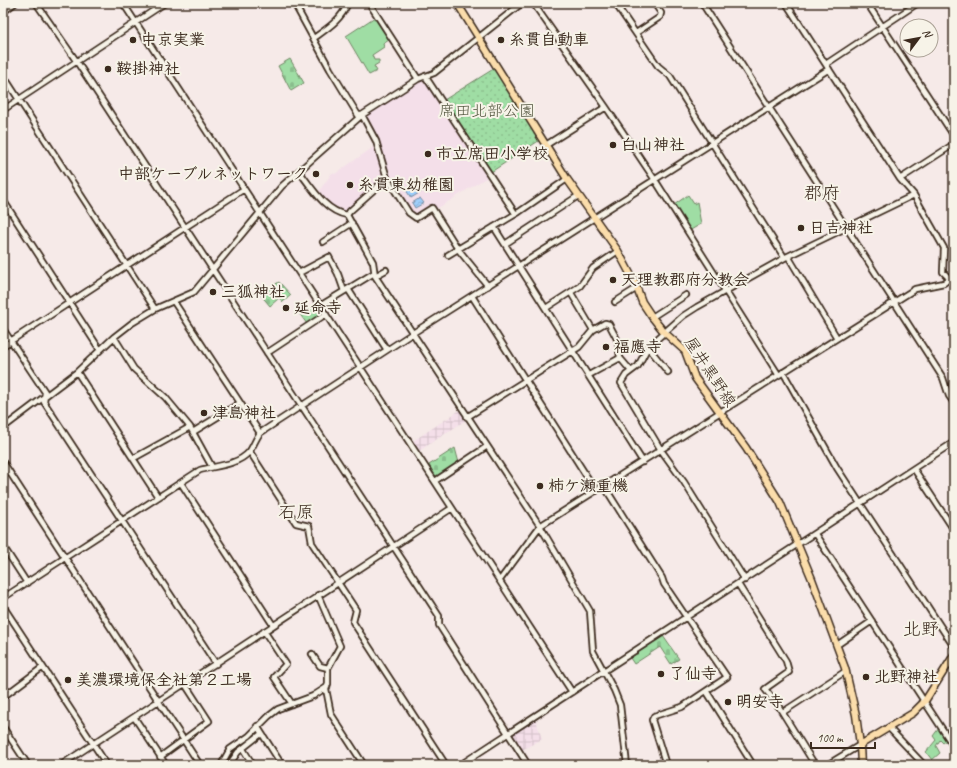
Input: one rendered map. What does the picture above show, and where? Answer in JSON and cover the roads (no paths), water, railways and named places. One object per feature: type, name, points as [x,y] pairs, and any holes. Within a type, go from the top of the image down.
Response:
[{"type":"main road","name":"屋井黒野線","points":[[457,3],[578,196],[618,251],[637,288],[642,302],[664,332],[685,351],[695,378],[771,485],[798,544],[846,671],[852,691],[860,745],[861,765]]},
{"type":"main road","points":[[860,745],[913,713],[925,701],[954,655]]},
{"type":"street","points":[[3,12],[15,3]]},
{"type":"street","points":[[36,3],[77,62],[186,227],[440,616],[439,625],[528,765]]},
{"type":"street","points":[[123,3],[572,692]]},
{"type":"street","points":[[3,110],[165,3]]},
{"type":"street","points":[[294,3],[358,115],[362,115],[376,140],[386,178],[409,212],[416,218],[432,208],[458,249],[488,286]]},
{"type":"street","points":[[314,38],[344,14],[348,3]]},
{"type":"street","points":[[369,3],[418,79]]},
{"type":"street","points":[[3,428],[77,372],[114,337],[132,323],[155,309],[194,292],[282,186],[362,115],[418,79],[434,72],[522,3]]},
{"type":"street","points":[[533,3],[655,180],[780,373],[861,504],[954,646]]},
{"type":"street","points":[[615,3],[658,66],[670,76],[837,338]]},
{"type":"street","points":[[636,33],[660,18],[661,13],[654,3]]},
{"type":"street","points":[[702,3],[943,378],[949,396],[954,404]]},
{"type":"street","points":[[786,3],[900,179],[914,195],[944,248],[943,272],[954,283]]},
{"type":"street","points":[[867,3],[954,136]]},
{"type":"street","points":[[826,64],[918,3]]},
{"type":"street","points":[[3,598],[200,470],[231,464],[250,452],[253,443],[260,433],[413,333],[829,69]]},
{"type":"street","points":[[3,75],[155,309]]},
{"type":"street","points":[[425,76],[515,213]]},
{"type":"street","points":[[546,145],[606,107]]},
{"type":"street","points":[[900,179],[954,144]]},
{"type":"street","points":[[299,171],[328,207],[338,214],[348,215]]},
{"type":"street","points":[[348,215],[350,211],[386,178]]},
{"type":"street","points":[[448,255],[567,179]]},
{"type":"street","points":[[3,346],[244,189]]},
{"type":"street","points":[[745,580],[684,482],[661,450],[621,383],[630,371],[638,366],[648,347],[683,316],[725,290],[786,257],[914,195]]},
{"type":"street","points":[[505,244],[578,196]]},
{"type":"street","points":[[3,200],[100,350]]},
{"type":"street","points":[[348,215],[373,262],[375,275],[486,447],[540,526],[590,611],[593,651],[620,704],[627,765]]},
{"type":"street","points":[[323,242],[352,224]]},
{"type":"street","points":[[494,227],[643,462]]},
{"type":"street","points":[[546,308],[580,286],[593,268],[618,251]]},
{"type":"street","points":[[300,273],[329,257],[346,290],[387,350]]},
{"type":"street","points":[[320,306],[346,290],[386,270]]},
{"type":"street","points":[[500,580],[540,526],[915,289],[944,283],[950,278]]},
{"type":"street","points":[[616,302],[637,288]]},
{"type":"street","points":[[571,293],[593,330]]},
{"type":"street","points":[[652,317],[686,295]]},
{"type":"street","points":[[472,296],[596,491]]},
{"type":"street","points":[[174,302],[260,433]]},
{"type":"street","points":[[267,352],[326,314]]},
{"type":"street","points":[[467,417],[579,347],[593,330],[605,323],[609,324],[618,340],[620,358],[630,371]]},
{"type":"street","points":[[3,329],[45,392],[44,402],[216,664]]},
{"type":"street","points":[[114,337],[134,369],[165,397],[190,427],[212,467]]},
{"type":"street","points":[[648,347],[662,360],[668,372]]},
{"type":"street","points":[[589,376],[620,358]]},
{"type":"street","points":[[77,372],[158,497]]},
{"type":"street","points":[[193,432],[240,403]]},
{"type":"street","points":[[134,458],[190,427]]},
{"type":"street","points":[[460,765],[954,442]]},
{"type":"street","points":[[435,481],[486,447]]},
{"type":"street","points":[[250,452],[296,523],[308,526],[312,543],[356,610],[353,622],[446,765]]},
{"type":"street","points":[[3,462],[200,765]]},
{"type":"street","points":[[914,469],[954,530]]},
{"type":"street","points":[[181,482],[273,625]]},
{"type":"street","points":[[604,486],[686,618],[727,677],[707,692],[682,707],[654,716],[652,720],[666,765]]},
{"type":"street","points":[[61,765],[452,508]]},
{"type":"street","points":[[815,534],[954,747]]},
{"type":"street","points":[[3,546],[27,583]]},
{"type":"street","points":[[738,584],[786,661],[789,672],[765,689],[783,712],[815,765]]},
{"type":"street","points":[[318,595],[340,646],[328,668],[326,689],[331,714],[364,765]]},
{"type":"street","points":[[3,606],[107,765]]},
{"type":"street","points":[[837,645],[872,621]]},
{"type":"street","points":[[264,631],[286,664],[274,677],[292,704]]},
{"type":"street","points":[[312,654],[320,666],[328,668]]},
{"type":"street","points":[[3,697],[43,667]]},
{"type":"street","points":[[783,712],[846,671]]},
{"type":"street","points":[[160,757],[184,741],[209,721],[185,684]]},
{"type":"street","points":[[223,764],[230,749],[249,736],[257,726],[278,709],[313,696],[327,687]]},
{"type":"street","points":[[707,692],[753,765]]},
{"type":"street","points":[[134,717],[166,765]]},
{"type":"street","points":[[257,726],[282,765]]},
{"type":"street","points":[[3,727],[28,765]]},
{"type":"street","points":[[889,728],[924,765]]},
{"type":"street","points":[[229,765],[238,752],[261,734]]},
{"type":"street","points":[[827,765],[860,745]]},
{"type":"street","points":[[243,749],[253,765]]},
{"type":"water","points":[[419,182],[424,190],[411,198],[406,190]]},
{"type":"water","points":[[420,198],[424,203],[415,208],[412,203]]},
{"type":"place","name":"中京実業","points":[[133,40]]},
{"type":"place","name":"糸貫自動車","points":[[501,40]]},
{"type":"place","name":"鞍掛神社","points":[[108,69]]},
{"type":"place","name":"白山神社","points":[[613,145]]},
{"type":"place","name":"市立席田小学校","points":[[428,154]]},
{"type":"place","name":"中部ケーブルネットワーク","points":[[316,174]]},
{"type":"place","name":"糸貫東幼稚園","points":[[350,185]]},
{"type":"place","name":"日吉神社","points":[[801,228]]},
{"type":"place","name":"天理教郡府分教会","points":[[613,280]]},
{"type":"place","name":"三狐神社","points":[[213,292]]},
{"type":"place","name":"延命寺","points":[[286,308]]},
{"type":"place","name":"福應寺","points":[[606,347]]},
{"type":"place","name":"津島神社","points":[[204,413]]},
{"type":"place","name":"柿ケ瀬重機","points":[[540,486]]},
{"type":"place","name":"了仙寺","points":[[661,674]]},
{"type":"place","name":"北野神社","points":[[866,677]]},
{"type":"place","name":"美濃環境保全社第２工場","points":[[68,680]]},
{"type":"place","name":"明安寺","points":[[728,702]]},
{"type":"district","name":"郡府","points":[[822,193]]},
{"type":"district","name":"石原","points":[[296,512]]},
{"type":"district","name":"北野","points":[[921,629]]},
{"type":"park label","name":"席田北部公園","points":[[487,111]]}]
